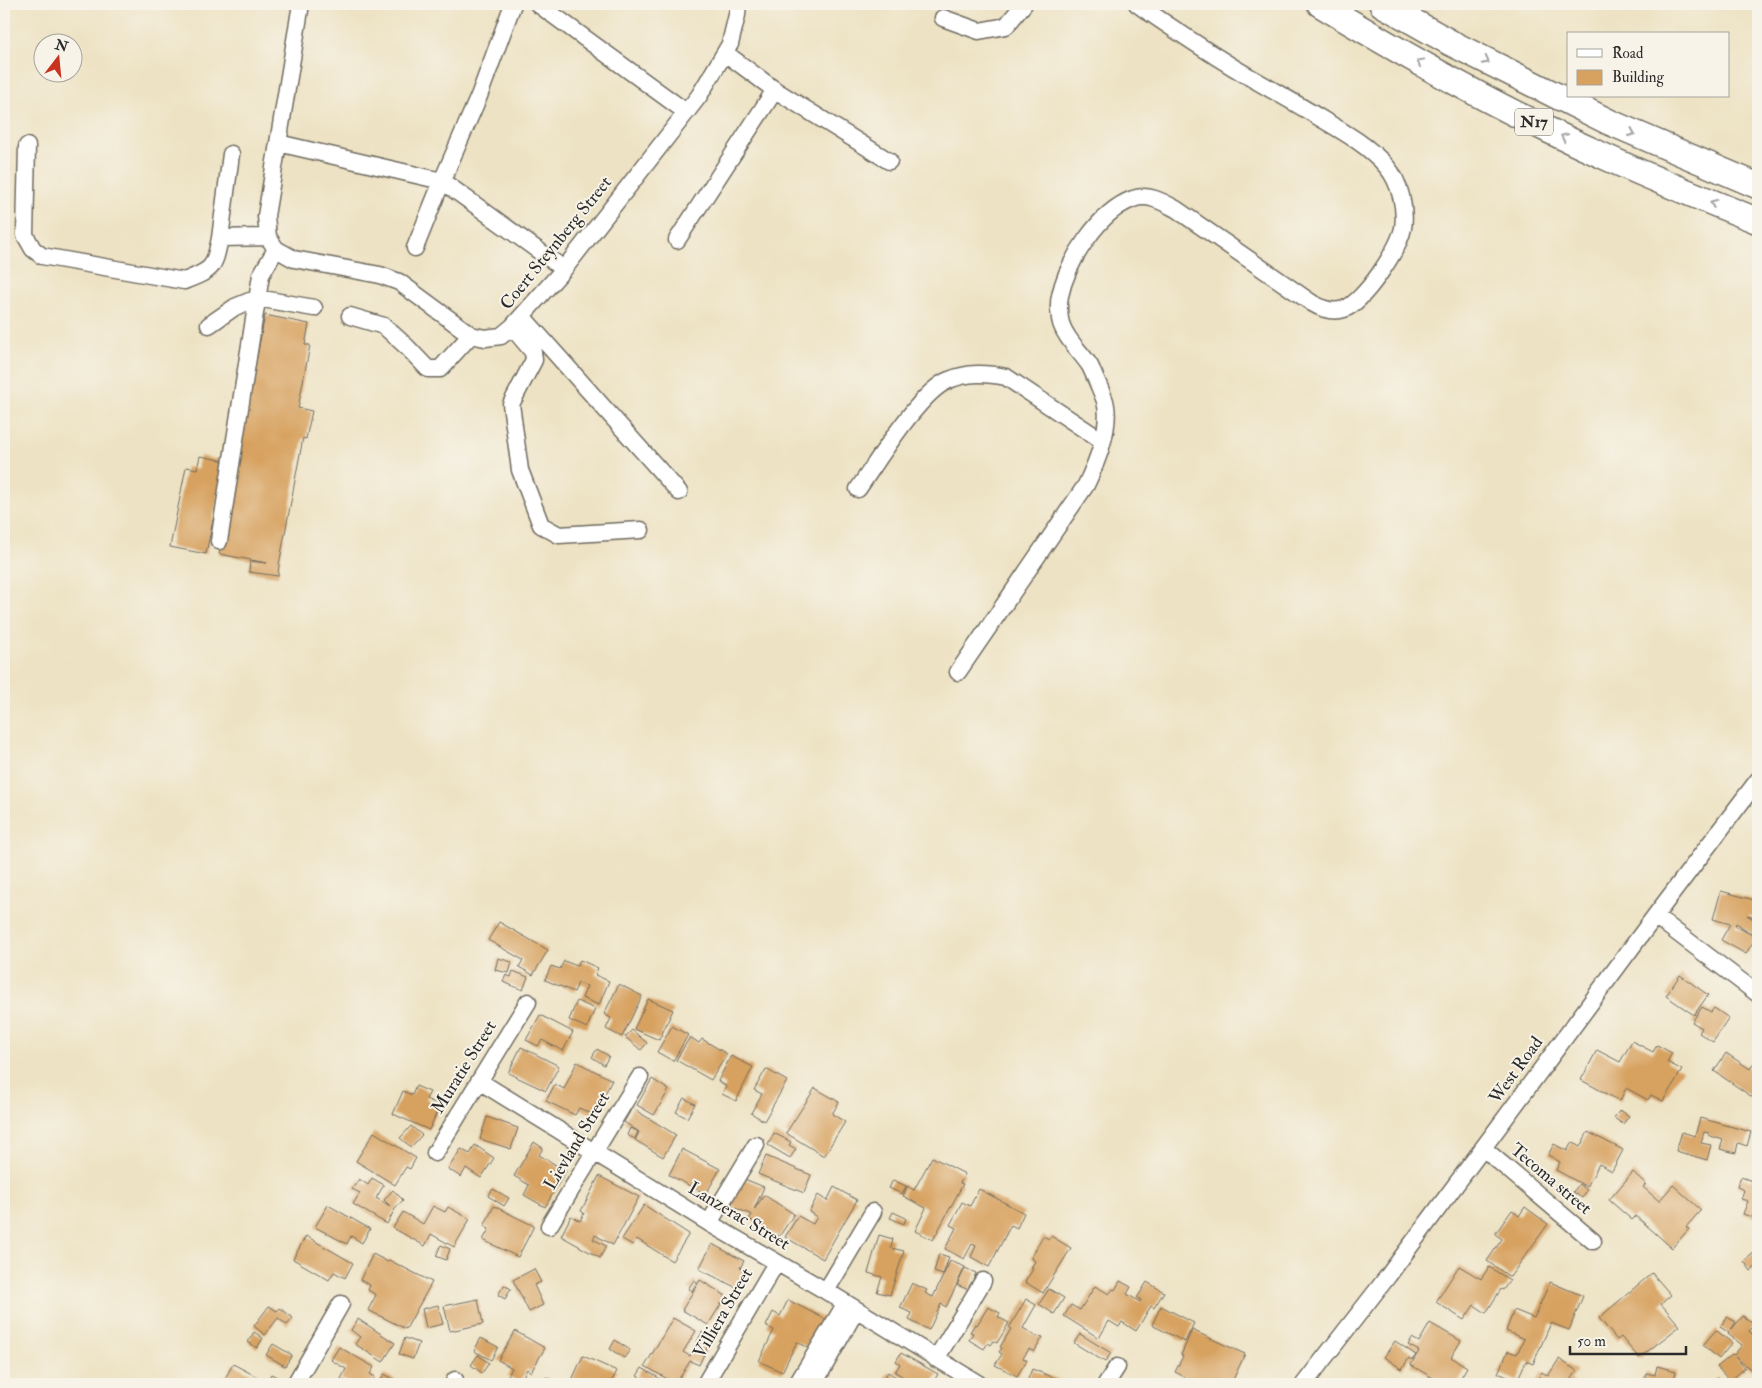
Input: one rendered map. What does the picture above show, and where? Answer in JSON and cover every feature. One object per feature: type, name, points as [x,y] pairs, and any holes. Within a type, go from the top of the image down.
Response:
[{"type":"highway","name":"N17","points":[[1320,4],[1430,68],[1513,112],[1597,153],[1758,221]]},
{"type":"highway","name":"N17","points":[[1382,4],[1451,43],[1609,122],[1758,186]]},
{"type":"street","points":[[219,541],[261,275],[272,243],[266,216],[301,4]]},
{"type":"street","points":[[415,248],[479,96],[513,4]]},
{"type":"street","points":[[538,4],[686,112]]},
{"type":"street","name":"Coert Steynberg Street","points":[[470,335],[485,338],[501,336],[517,322],[564,269],[699,96],[730,44],[738,4]]},
{"type":"street","points":[[943,18],[979,31],[1006,26],[1024,4]]},
{"type":"street","points":[[958,672],[1086,485],[1096,464],[1106,422],[1105,401],[1090,367],[1074,347],[1062,325],[1059,297],[1068,273],[1086,239],[1114,210],[1134,198],[1150,197],[1163,202],[1312,303],[1326,310],[1342,310],[1354,304],[1391,256],[1403,228],[1404,213],[1398,185],[1389,168],[1373,152],[1351,136],[1247,75],[1137,4]]},
{"type":"street","points":[[725,53],[774,90],[889,161]]},
{"type":"street","points":[[677,240],[774,90]]},
{"type":"street","points":[[278,142],[442,181],[564,269]]},
{"type":"street","points":[[27,146],[25,235],[33,249],[42,256],[184,281],[206,273],[216,261],[231,154]]},
{"type":"street","points":[[220,238],[272,243],[294,259],[380,274],[399,282],[470,335],[440,369],[428,369],[384,326],[350,316]]},
{"type":"street","points":[[209,325],[235,307],[257,298],[314,308]]},
{"type":"street","points":[[517,322],[679,492]]},
{"type":"street","points":[[517,322],[533,352],[534,360],[511,404],[520,470],[541,525],[559,535],[640,530]]},
{"type":"street","points":[[858,489],[910,415],[930,391],[947,380],[970,374],[989,374],[1006,377],[1102,440]]},
{"type":"street","name":"West Road","points":[[1304,1384],[1394,1268],[1758,780]]},
{"type":"street","points":[[1655,916],[1758,994]]},
{"type":"street","name":"Muratie Street","points":[[435,1153],[528,1002]]},
{"type":"street","name":"Lievland Street","points":[[549,1226],[640,1077]]},
{"type":"street","name":"Lanzerac Street","points":[[479,1081],[709,1223],[826,1291],[936,1359],[955,1379],[978,1384]]},
{"type":"street","points":[[709,1223],[756,1145]]},
{"type":"street","name":"Tecoma street","points":[[1483,1148],[1592,1241]]},
{"type":"street","points":[[826,1291],[872,1212]]},
{"type":"street","name":"Villiera Street","points":[[704,1384],[776,1263]]},
{"type":"street","points":[[936,1359],[983,1281]]},
{"type":"street","points":[[302,1382],[341,1304]]},
{"type":"street","points":[[797,1384],[851,1307]]},
{"type":"street","points":[[814,1384],[851,1307]]},
{"type":"street","points":[[1106,1384],[1117,1367]]},
{"type":"building","points":[[265,315],[309,324],[305,345],[310,345],[298,408],[312,411],[306,439],[303,438],[278,576],[249,572],[250,561],[267,563],[219,554]]},
{"type":"building","points":[[200,456],[225,461],[206,554],[170,547],[186,467],[197,469]]},
{"type":"building","points":[[1721,891],[1758,901],[1755,917],[1747,915],[1758,922],[1758,929],[1754,935],[1736,923],[1735,926],[1756,937],[1746,954],[1721,940],[1730,924],[1713,919]]},
{"type":"building","points":[[499,922],[548,950],[533,975],[519,967],[523,960],[488,940]]},
{"type":"building","points":[[498,958],[512,962],[509,973],[495,970]]},
{"type":"building","points":[[580,960],[598,968],[595,975],[609,981],[599,1005],[582,998],[587,986],[578,983],[574,992],[545,980],[551,966],[560,969],[564,961],[577,966]]},
{"type":"building","points":[[513,971],[528,977],[523,990],[503,982],[506,975],[511,977]]},
{"type":"building","points":[[1680,975],[1708,995],[1694,1015],[1666,996]]},
{"type":"building","points":[[619,984],[642,996],[622,1037],[606,1029],[611,1018],[604,1014]]},
{"type":"building","points":[[648,999],[673,1010],[659,1040],[634,1029]]},
{"type":"building","points":[[577,1001],[595,1009],[587,1028],[569,1020]]},
{"type":"building","points":[[1702,1007],[1711,1012],[1714,1008],[1729,1018],[1713,1042],[1699,1033],[1702,1028],[1692,1022]]},
{"type":"building","points":[[540,1015],[573,1032],[563,1051],[542,1040],[538,1046],[526,1040]]},
{"type":"building","points":[[672,1026],[688,1035],[673,1061],[657,1052]]},
{"type":"building","points":[[632,1030],[647,1043],[641,1050],[625,1037]]},
{"type":"building","points":[[690,1037],[699,1043],[702,1039],[727,1054],[711,1080],[676,1060]]},
{"type":"building","points":[[1632,1041],[1653,1052],[1657,1045],[1672,1053],[1667,1062],[1682,1070],[1663,1101],[1651,1095],[1648,1100],[1626,1088],[1620,1101],[1581,1080],[1597,1050],[1620,1062]]},
{"type":"building","points":[[521,1047],[559,1066],[546,1091],[508,1073]]},
{"type":"building","points":[[597,1049],[609,1056],[604,1065],[592,1057]]},
{"type":"building","points":[[1726,1053],[1750,1069],[1755,1061],[1758,1063],[1758,1101],[1714,1071]]},
{"type":"building","points":[[731,1056],[753,1067],[736,1101],[722,1094],[726,1086],[718,1081]]},
{"type":"building","points":[[577,1062],[612,1080],[594,1115],[579,1108],[575,1115],[546,1101],[555,1084],[564,1089]]},
{"type":"building","points":[[766,1069],[787,1081],[764,1121],[751,1113],[762,1094],[754,1090]]},
{"type":"building","points":[[652,1079],[669,1090],[654,1115],[637,1105]]},
{"type":"building","points":[[416,1086],[430,1092],[426,1099],[440,1105],[429,1130],[393,1114],[403,1091],[412,1095]]},
{"type":"building","points":[[815,1088],[839,1102],[832,1114],[845,1122],[824,1156],[786,1133]]},
{"type":"building","points":[[684,1098],[695,1104],[687,1118],[676,1112]]},
{"type":"building","points":[[632,1108],[676,1135],[663,1157],[635,1140],[639,1132],[624,1122]]},
{"type":"building","points":[[1620,1110],[1629,1116],[1623,1124],[1614,1118]]},
{"type":"building","points":[[487,1117],[518,1128],[511,1149],[480,1139]]},
{"type":"building","points":[[1700,1118],[1751,1132],[1747,1146],[1738,1143],[1736,1153],[1720,1149],[1723,1140],[1704,1132],[1701,1143],[1711,1145],[1707,1160],[1676,1151],[1682,1132],[1695,1136]]},
{"type":"building","points":[[411,1126],[422,1135],[411,1147],[400,1138]]},
{"type":"building","points":[[630,1128],[638,1131],[635,1139],[627,1135]]},
{"type":"building","points":[[374,1132],[416,1158],[410,1169],[406,1167],[395,1185],[356,1161]]},
{"type":"building","points":[[1588,1132],[1623,1150],[1612,1171],[1599,1164],[1587,1187],[1556,1170],[1560,1162],[1548,1155],[1554,1144],[1567,1151],[1572,1142],[1580,1147]]},
{"type":"building","points":[[774,1133],[791,1142],[789,1145],[796,1149],[790,1158],[768,1145]]},
{"type":"building","points":[[534,1142],[543,1148],[539,1155],[566,1171],[545,1207],[524,1195],[529,1185],[514,1176]]},
{"type":"building","points":[[475,1145],[494,1158],[481,1178],[466,1168],[461,1177],[448,1169],[461,1149],[470,1154]]},
{"type":"building","points":[[682,1149],[720,1169],[706,1194],[669,1175]]},
{"type":"building","points":[[766,1156],[811,1175],[804,1193],[758,1174]]},
{"type":"building","points":[[932,1157],[965,1174],[960,1183],[963,1184],[933,1240],[915,1231],[926,1208],[903,1196],[907,1186],[914,1190]]},
{"type":"building","points":[[1758,1163],[1758,1219],[1743,1214],[1748,1201],[1741,1199],[1744,1190],[1737,1187],[1741,1177],[1752,1181]]},
{"type":"building","points":[[1633,1172],[1646,1184],[1643,1187],[1659,1201],[1673,1185],[1701,1210],[1686,1227],[1689,1229],[1672,1248],[1636,1216],[1632,1220],[1609,1200]]},
{"type":"building","points":[[599,1176],[639,1197],[613,1245],[595,1235],[593,1239],[606,1246],[600,1258],[561,1236],[571,1216],[580,1221],[584,1213],[581,1211]]},
{"type":"building","points":[[372,1178],[384,1185],[376,1198],[390,1206],[384,1200],[393,1190],[403,1200],[395,1209],[387,1224],[353,1204],[360,1193],[352,1189],[359,1179],[368,1185]]},
{"type":"building","points":[[742,1178],[764,1187],[754,1210],[764,1195],[794,1214],[779,1237],[749,1219],[752,1215],[731,1206]]},
{"type":"building","points":[[893,1180],[906,1186],[902,1194],[889,1188]]},
{"type":"building","points":[[1579,1184],[1587,1190],[1582,1198],[1573,1192]]},
{"type":"building","points":[[834,1187],[857,1200],[823,1259],[785,1237],[798,1216],[813,1224],[817,1217],[809,1212],[818,1195],[827,1201]]},
{"type":"building","points":[[493,1189],[509,1198],[504,1206],[488,1196]]},
{"type":"building","points":[[979,1189],[1024,1213],[1017,1228],[1011,1225],[989,1267],[971,1257],[976,1246],[972,1244],[964,1259],[945,1249],[956,1228],[950,1225],[962,1202],[970,1206]]},
{"type":"building","points":[[328,1205],[370,1229],[362,1243],[351,1236],[347,1244],[315,1227]]},
{"type":"building","points":[[644,1205],[689,1234],[672,1261],[637,1239],[633,1245],[622,1239]]},
{"type":"building","points":[[433,1206],[445,1212],[448,1207],[470,1219],[454,1247],[431,1234],[425,1246],[393,1228],[403,1212],[423,1224]]},
{"type":"building","points":[[494,1206],[534,1226],[518,1257],[483,1240],[489,1229],[484,1226]]},
{"type":"building","points":[[1525,1207],[1548,1224],[1510,1277],[1487,1261],[1502,1239],[1495,1234],[1512,1210],[1519,1216]]},
{"type":"building","points":[[893,1212],[906,1218],[904,1224],[890,1218]]},
{"type":"building","points":[[879,1235],[893,1239],[891,1248],[904,1251],[890,1295],[877,1292],[882,1277],[868,1273]]},
{"type":"building","points":[[306,1236],[353,1263],[345,1278],[334,1272],[329,1280],[293,1259]]},
{"type":"building","points":[[1043,1236],[1049,1239],[1051,1236],[1071,1248],[1043,1293],[1025,1282],[1033,1269],[1031,1268],[1035,1261],[1031,1258]]},
{"type":"building","points":[[712,1244],[744,1261],[740,1268],[746,1271],[737,1288],[699,1269]]},
{"type":"building","points":[[441,1245],[450,1249],[446,1260],[436,1256]]},
{"type":"building","points":[[1756,1251],[1758,1254],[1758,1265],[1751,1271],[1744,1261]]},
{"type":"building","points":[[373,1254],[432,1282],[406,1329],[368,1310],[376,1295],[368,1290],[370,1285],[360,1280]]},
{"type":"building","points":[[939,1254],[949,1257],[943,1275],[934,1272]]},
{"type":"building","points":[[950,1261],[965,1267],[946,1307],[941,1304],[929,1330],[909,1320],[912,1313],[900,1308],[912,1283],[927,1290],[925,1293],[933,1297]]},
{"type":"building","points":[[1459,1266],[1481,1279],[1489,1267],[1510,1280],[1503,1290],[1501,1289],[1486,1313],[1474,1305],[1464,1320],[1436,1302]]},
{"type":"building","points":[[965,1268],[976,1273],[969,1290],[957,1285]]},
{"type":"building","points":[[534,1269],[541,1282],[534,1285],[543,1305],[529,1312],[513,1280]]},
{"type":"building","points":[[1652,1273],[1671,1295],[1661,1304],[1680,1326],[1639,1358],[1621,1337],[1617,1340],[1599,1318]]},
{"type":"building","points":[[694,1280],[697,1282],[692,1291],[688,1289]]},
{"type":"building","points":[[700,1280],[726,1296],[708,1325],[682,1310]]},
{"type":"building","points":[[1120,1281],[1131,1287],[1127,1294],[1140,1302],[1141,1300],[1137,1298],[1147,1282],[1164,1292],[1154,1308],[1151,1306],[1136,1331],[1122,1322],[1119,1327],[1109,1321],[1099,1338],[1064,1316],[1071,1305],[1080,1310],[1095,1286],[1109,1294],[1113,1289],[1115,1290]]},
{"type":"building","points":[[1550,1282],[1583,1296],[1569,1330],[1551,1323],[1533,1364],[1526,1361],[1517,1381],[1498,1373],[1508,1351],[1517,1354],[1524,1339],[1506,1331],[1514,1310],[1534,1318]]},
{"type":"building","points":[[504,1285],[511,1289],[505,1299],[498,1295]]},
{"type":"building","points":[[1049,1289],[1064,1298],[1054,1314],[1039,1304]]},
{"type":"building","points":[[478,1299],[483,1324],[450,1331],[444,1306]]},
{"type":"building","points":[[1026,1299],[1036,1305],[1023,1328],[1036,1336],[1043,1337],[1034,1352],[1029,1349],[1023,1358],[1027,1360],[1017,1376],[995,1365],[1002,1354],[999,1352],[1002,1348],[1000,1347]]},
{"type":"building","points":[[788,1300],[829,1321],[815,1351],[797,1342],[782,1372],[759,1361],[774,1330],[766,1326],[773,1312],[780,1316]]},
{"type":"building","points":[[438,1305],[443,1324],[426,1328],[422,1309]]},
{"type":"building","points":[[269,1306],[277,1311],[280,1308],[293,1318],[287,1325],[278,1318],[265,1335],[254,1326]]},
{"type":"building","points":[[1161,1306],[1194,1323],[1185,1342],[1152,1325]]},
{"type":"building","points":[[988,1307],[1000,1313],[998,1317],[1009,1323],[997,1343],[994,1341],[991,1345],[988,1343],[984,1349],[969,1340],[973,1333],[970,1332],[975,1324],[977,1325]]},
{"type":"building","points":[[1743,1316],[1755,1325],[1749,1331],[1758,1339],[1758,1364],[1753,1371],[1735,1357],[1745,1368],[1730,1381],[1717,1367],[1734,1355],[1742,1345],[1720,1327],[1727,1317],[1736,1322],[1731,1330]]},
{"type":"building","points":[[673,1318],[696,1331],[683,1352],[690,1356],[702,1332],[712,1337],[699,1365],[690,1361],[676,1384],[645,1366]]},
{"type":"building","points":[[358,1319],[395,1343],[383,1362],[355,1344],[360,1337],[351,1330]]},
{"type":"building","points":[[1430,1323],[1461,1341],[1451,1357],[1467,1367],[1457,1384],[1443,1384],[1411,1365],[1419,1351],[1408,1345],[1412,1338],[1419,1342]]},
{"type":"building","points":[[1192,1330],[1245,1354],[1231,1384],[1181,1384],[1185,1377],[1175,1372]]},
{"type":"building","points":[[1716,1330],[1732,1343],[1719,1359],[1703,1345]]},
{"type":"building","points":[[515,1331],[545,1348],[531,1372],[527,1369],[520,1382],[508,1376],[512,1368],[498,1360]]},
{"type":"building","points":[[254,1332],[263,1338],[257,1348],[248,1342]]},
{"type":"building","points":[[1080,1334],[1111,1353],[1105,1362],[1074,1343]]},
{"type":"building","points":[[405,1338],[419,1343],[413,1359],[399,1354]]},
{"type":"building","points":[[481,1338],[498,1347],[491,1360],[474,1351]]},
{"type":"building","points":[[615,1340],[630,1350],[624,1358],[610,1349]]},
{"type":"building","points":[[1395,1341],[1416,1355],[1412,1360],[1409,1358],[1402,1369],[1384,1357]]},
{"type":"building","points":[[273,1344],[292,1355],[285,1366],[266,1355]]},
{"type":"building","points":[[339,1347],[374,1367],[370,1374],[375,1377],[371,1384],[351,1384],[341,1379],[346,1369],[331,1360]]},
{"type":"building","points":[[901,1353],[938,1374],[932,1384],[916,1384],[895,1372],[900,1364],[896,1361]]},
{"type":"building","points":[[478,1355],[489,1363],[482,1373],[471,1365]]},
{"type":"building","points":[[583,1356],[617,1371],[610,1384],[576,1384],[571,1382]]},
{"type":"building","points":[[1559,1359],[1577,1371],[1571,1380],[1575,1384],[1535,1383],[1542,1372],[1548,1376]]},
{"type":"building","points":[[233,1364],[267,1382],[271,1374],[277,1377],[274,1384],[222,1384]]},
{"type":"building","points":[[1657,1366],[1676,1371],[1674,1381],[1668,1384],[1643,1384],[1646,1373],[1655,1375]]},
{"type":"building","points":[[642,1368],[669,1384],[652,1384],[637,1376]]},
{"type":"building","points":[[1032,1369],[1070,1384],[1026,1384]]},
{"type":"building","points":[[888,1372],[907,1384],[885,1384],[882,1382]]},
{"type":"building","points":[[384,1374],[403,1384],[379,1384]]},
{"type":"building","points":[[546,1377],[558,1384],[541,1384]]},
{"type":"building","points":[[1717,1378],[1721,1384],[1708,1384]]}]
